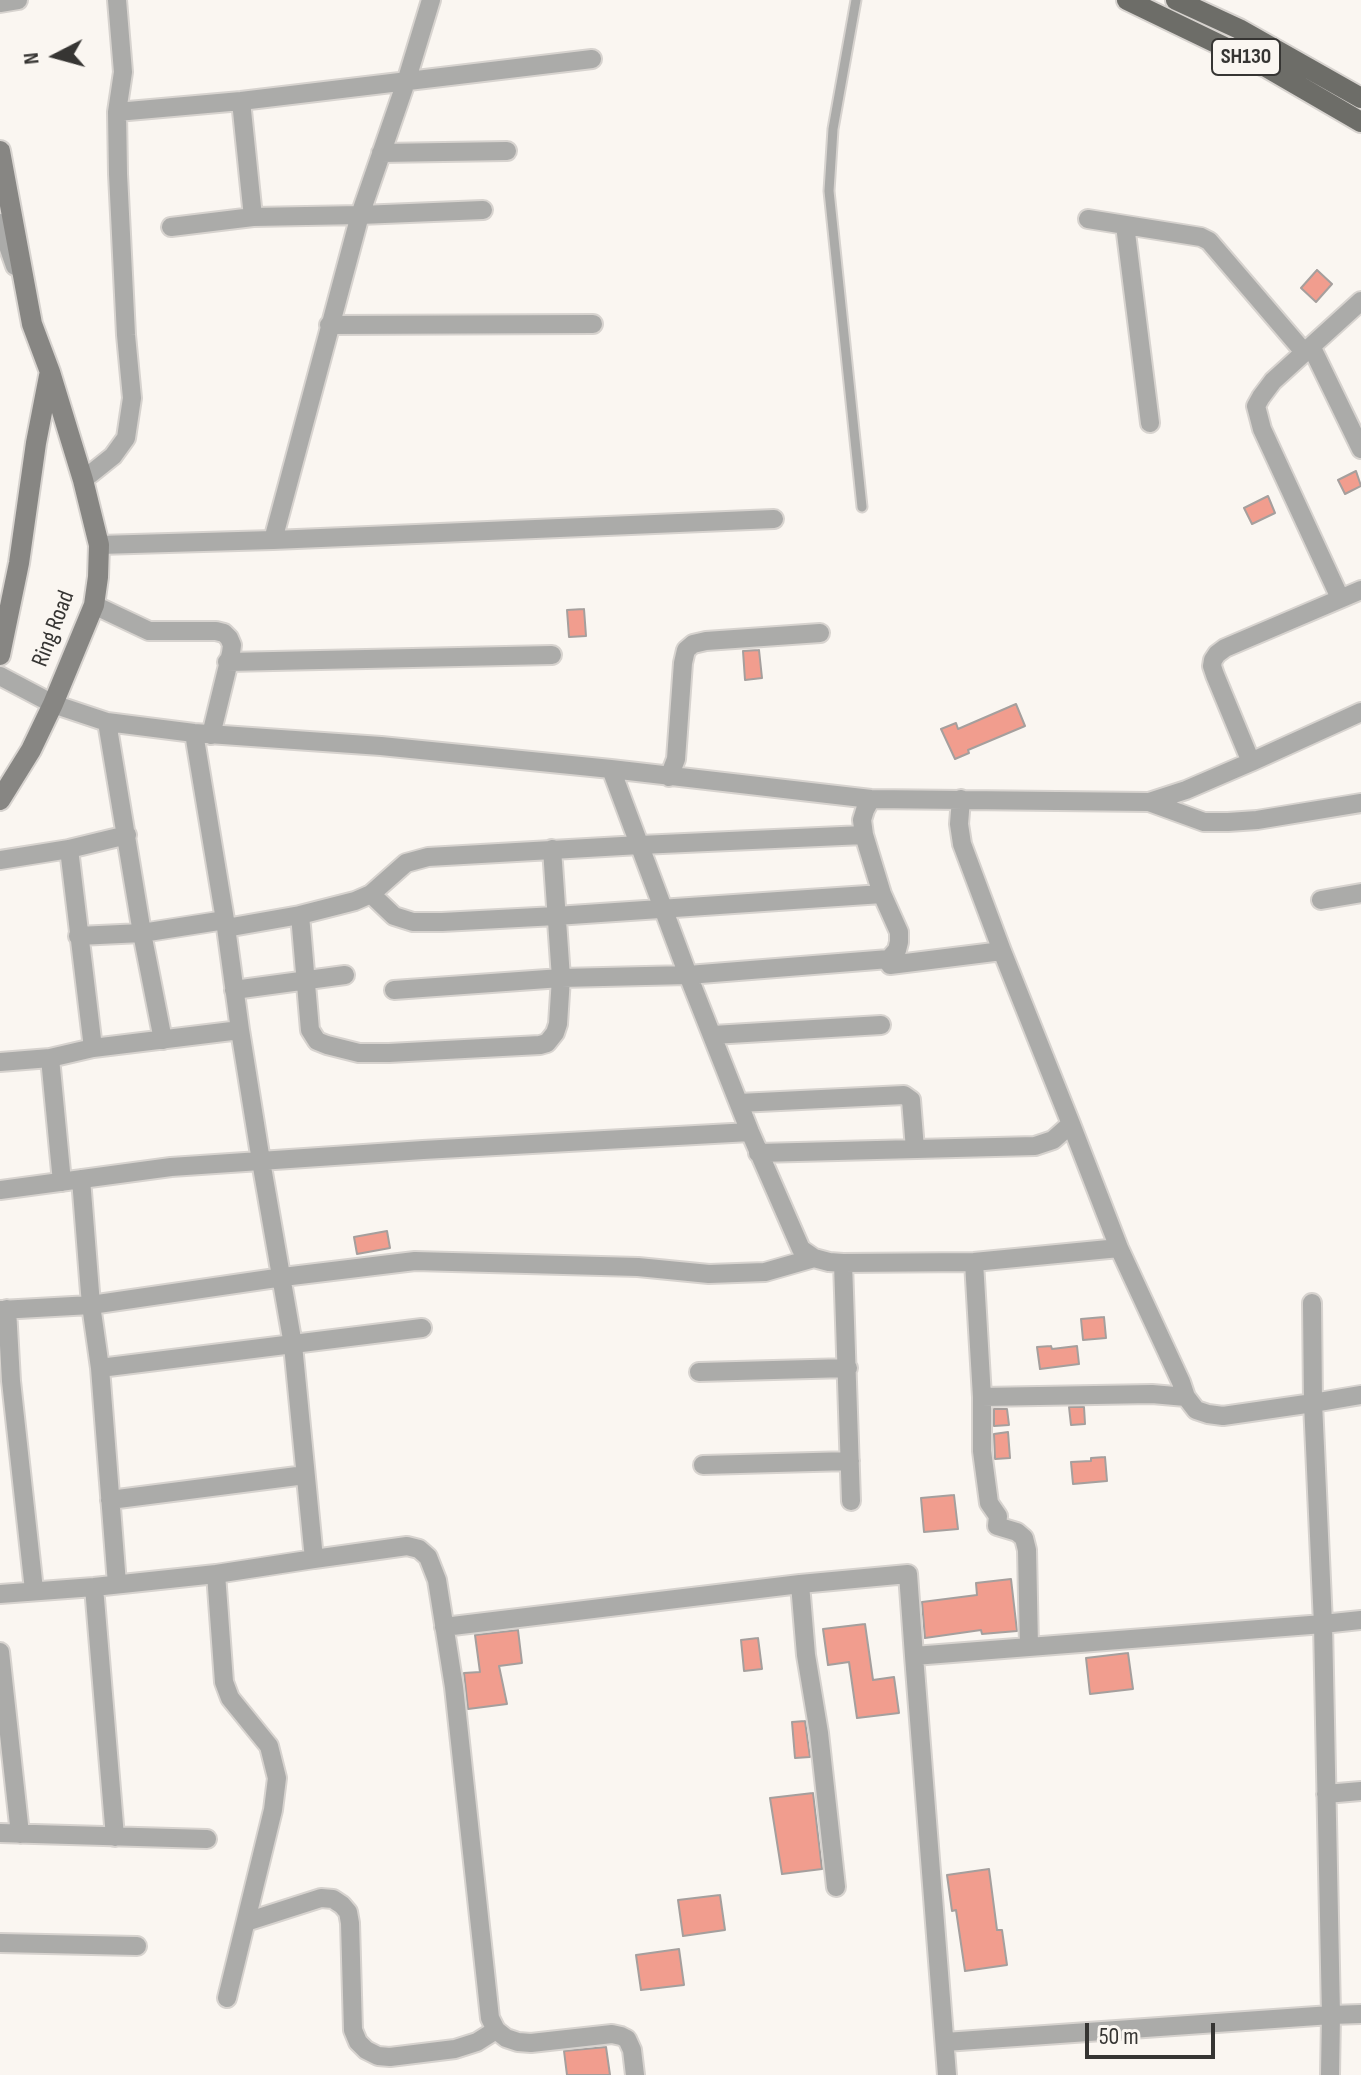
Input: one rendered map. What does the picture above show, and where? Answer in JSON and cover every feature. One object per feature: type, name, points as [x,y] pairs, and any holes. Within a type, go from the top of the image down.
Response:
[{"type":"main road","name":"SH130","points":[[1127,0],[1268,68],[1361,122]]},
{"type":"main road","points":[[1176,0],[1239,29],[1361,98]]},
{"type":"main road","name":"Ring Road","points":[[0,151],[32,324],[83,480],[99,545],[94,605],[31,750],[0,800]]},
{"type":"main road","name":"Ring Road","points":[[0,655],[19,563],[36,443],[50,372]]},
{"type":"street","points":[[0,3],[18,0]]},
{"type":"street","points":[[83,480],[113,456],[126,438],[132,398],[125,321],[117,112],[123,72],[117,0]]},
{"type":"street","points":[[273,540],[360,215],[431,0]]},
{"type":"street","points":[[117,112],[241,101],[592,59]]},
{"type":"street","points":[[241,101],[253,217]]},
{"type":"street","points":[[381,153],[507,151]]},
{"type":"street","points":[[171,227],[253,217],[483,210]]},
{"type":"street","points":[[1088,219],[1201,237],[1209,241],[1308,349],[1361,449]]},
{"type":"street","points":[[0,223],[28,307]]},
{"type":"street","points":[[1125,225],[1150,423]]},
{"type":"street","points":[[1340,598],[1262,429],[1256,406],[1273,381],[1361,301]]},
{"type":"street","points":[[329,325],[593,324]]},
{"type":"street","points":[[99,545],[774,519]]},
{"type":"street","points":[[1251,762],[1215,675],[1213,660],[1225,648],[1361,590]]},
{"type":"street","points":[[94,605],[149,631],[216,631],[224,633],[232,645],[203,734],[234,990],[293,1345],[314,1559]]},
{"type":"street","points":[[669,777],[676,759],[686,650],[693,644],[706,641],[820,633]]},
{"type":"street","points":[[227,662],[552,655]]},
{"type":"street","points":[[0,676],[53,704],[107,722],[203,734],[381,746],[611,769],[871,799],[1149,802],[1186,790],[1361,712]]},
{"type":"street","points":[[107,722],[163,1040]]},
{"type":"street","points":[[611,769],[758,1153],[801,1249],[814,1258],[843,1263],[974,1262],[1119,1248]]},
{"type":"street","points":[[394,990],[561,978],[688,975],[889,959],[897,950],[899,932],[882,894],[864,835],[862,820],[871,799]]},
{"type":"street","points":[[961,799],[959,824],[962,844],[1002,951],[1119,1248],[1186,1397],[1196,1410],[1223,1416],[1361,1395]]},
{"type":"street","points":[[1149,802],[1204,822],[1228,822],[1361,803]]},
{"type":"street","points":[[0,860],[69,849],[127,835]]},
{"type":"street","points":[[78,936],[142,933],[300,915],[371,894],[398,869],[417,859],[552,849],[864,835]]},
{"type":"street","points":[[69,849],[93,1048]]},
{"type":"street","points":[[300,915],[310,1030],[317,1041],[359,1053],[530,1047],[547,1043],[558,1024],[561,978],[552,849]]},
{"type":"street","points":[[1321,900],[1361,893]]},
{"type":"street","points":[[371,894],[394,916],[413,922],[556,916],[882,894]]},
{"type":"street","points":[[890,965],[1002,951]]},
{"type":"street","points":[[234,990],[345,975]]},
{"type":"street","points":[[713,1035],[881,1025]]},
{"type":"street","points":[[0,1062],[50,1058],[93,1048],[240,1030]]},
{"type":"street","points":[[50,1058],[62,1182]]},
{"type":"street","points":[[739,1103],[904,1095],[911,1100],[915,1149]]},
{"type":"street","points":[[758,1153],[1035,1146],[1053,1140],[1071,1124]]},
{"type":"street","points":[[0,1190],[171,1167],[750,1132]]},
{"type":"street","points":[[81,1179],[117,1584]]},
{"type":"street","points":[[34,1590],[6,1382],[4,1310],[91,1305],[415,1261],[638,1267],[709,1274],[765,1272],[814,1258]]},
{"type":"street","points":[[974,1262],[982,1451],[989,1503],[998,1516],[997,1526],[1017,1532],[1024,1538],[1027,1550],[1029,1647]]},
{"type":"street","points":[[843,1263],[851,1501]]},
{"type":"street","points":[[1312,1303],[1313,1403],[1323,1624],[1330,2075]]},
{"type":"street","points":[[100,1368],[422,1328]]},
{"type":"street","points":[[699,1372],[848,1368]]},
{"type":"street","points":[[982,1397],[1152,1394],[1186,1397]]},
{"type":"street","points":[[703,1465],[850,1461]]},
{"type":"street","points":[[110,1500],[305,1475]]},
{"type":"street","points":[[0,1594],[216,1574],[407,1546],[419,1549],[428,1557],[437,1580],[454,1687],[490,2018],[496,2030],[518,2042],[612,2034],[621,2036],[627,2039],[632,2050],[635,2075]]},
{"type":"street","points":[[216,1574],[224,1682],[230,1698],[269,1746],[277,1778],[273,1810],[227,1998]]},
{"type":"street","points":[[444,1627],[908,1574],[947,2075]]},
{"type":"street","points":[[800,1584],[806,1655],[819,1733],[836,1887]]},
{"type":"street","points":[[94,1587],[115,1837]]},
{"type":"street","points":[[914,1656],[1361,1620]]},
{"type":"street","points":[[0,1652],[20,1834]]},
{"type":"street","points":[[1326,1794],[1361,1791]]},
{"type":"street","points":[[0,1833],[207,1839]]},
{"type":"street","points":[[246,1922],[321,1898],[333,1899],[342,1905],[348,1912],[350,1923],[353,2030],[358,2042],[378,2056],[455,2049],[477,2042],[496,2030]]},
{"type":"street","points":[[0,1943],[137,1946]]},
{"type":"street","points":[[945,2042],[1361,2014]]},
{"type":"lane","points":[[856,0],[833,129],[829,191],[862,507]]},
{"type":"building","points":[[1317,270],[1332,284],[1316,302],[1301,288]]},
{"type":"building","points":[[1356,471],[1361,486],[1345,494],[1338,480]]},
{"type":"building","points":[[1268,496],[1275,513],[1252,524],[1244,508]]},
{"type":"building","points":[[584,609],[586,636],[569,637],[567,610]]},
{"type":"building","points":[[759,650],[762,678],[745,680],[743,651]]},
{"type":"building","points":[[1016,704],[1025,726],[968,750],[969,753],[955,759],[941,729],[956,723],[958,729]]},
{"type":"building","points":[[387,1231],[390,1248],[357,1254],[354,1237]]},
{"type":"building","points":[[1104,1317],[1106,1338],[1083,1340],[1081,1319]]},
{"type":"building","points":[[1051,1346],[1052,1349],[1077,1346],[1079,1364],[1040,1369],[1037,1347]]},
{"type":"building","points":[[1069,1407],[1084,1407],[1085,1424],[1071,1425]]},
{"type":"building","points":[[994,1409],[1007,1409],[1009,1425],[994,1426]]},
{"type":"building","points":[[1008,1432],[1010,1458],[995,1459],[994,1434]]},
{"type":"building","points":[[1105,1457],[1107,1481],[1073,1484],[1071,1462]]},
{"type":"building","points":[[954,1495],[958,1529],[924,1532],[921,1498]]},
{"type":"building","points":[[1011,1579],[1017,1631],[982,1634],[981,1630],[925,1638],[922,1602],[977,1595],[976,1583]]},
{"type":"building","points":[[865,1624],[873,1680],[894,1677],[899,1713],[857,1718],[849,1662],[828,1665],[823,1629]]},
{"type":"building","points":[[518,1630],[522,1663],[499,1666],[507,1704],[468,1709],[464,1673],[480,1672],[475,1635]]},
{"type":"building","points":[[758,1638],[762,1669],[744,1671],[741,1640]]},
{"type":"building","points":[[1128,1653],[1133,1689],[1090,1694],[1086,1658]]},
{"type":"building","points":[[805,1721],[810,1757],[795,1758],[792,1722]]},
{"type":"building","points":[[813,1793],[822,1869],[782,1874],[770,1798]]},
{"type":"building","points":[[989,1869],[997,1930],[1002,1930],[1007,1965],[965,1971],[947,1875]]},
{"type":"building","points":[[720,1895],[725,1930],[683,1936],[678,1900]]},
{"type":"building","points":[[679,1949],[684,1985],[641,1990],[636,1955]]},
{"type":"building","points":[[606,2047],[610,2075],[567,2075],[564,2051]]}]
